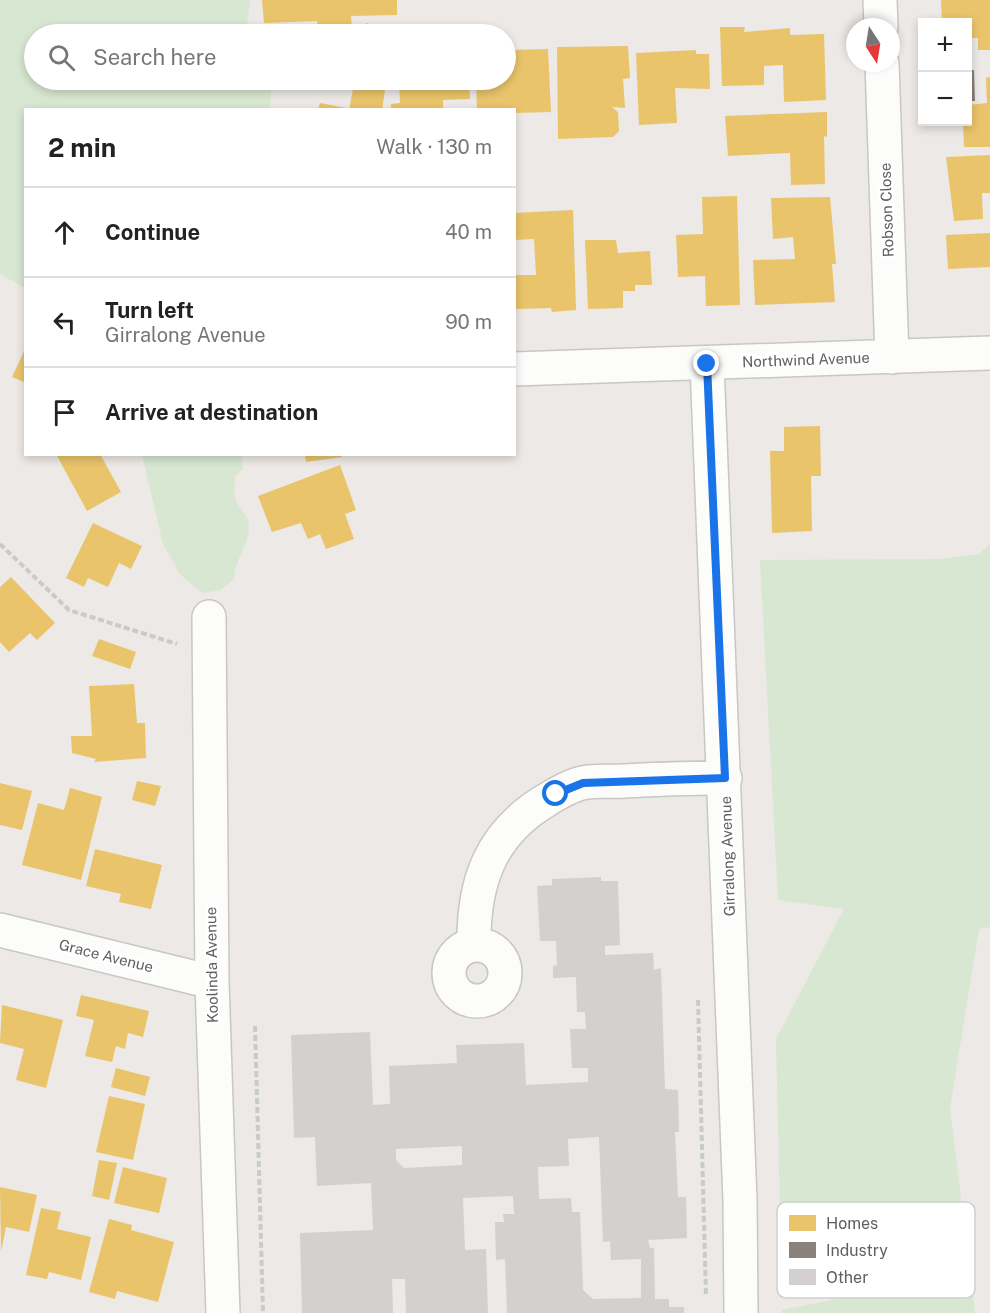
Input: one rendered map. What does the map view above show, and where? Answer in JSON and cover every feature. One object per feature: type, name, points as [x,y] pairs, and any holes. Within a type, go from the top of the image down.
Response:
[{"type":"street","points":[[880,0],[881,18]]},
{"type":"street","name":"Robson Close","points":[[882,72],[892,357]]},
{"type":"street","name":"Northwind Avenue","points":[[516,369],[990,353]]},
{"type":"street","name":"Girralong Avenue","points":[[707,364],[740,1188],[741,1313]]},
{"type":"street","name":"Koolinda Avenue","points":[[208,617],[212,982],[223,1313]]},
{"type":"street","points":[[474,945],[474,916],[487,864],[496,845],[512,825],[535,807],[556,794],[583,783],[725,778]]},
{"type":"street","name":"Grace Avenue","points":[[0,930],[212,982]]},
{"type":"path","points":[[0,544],[69,610],[209,654]]},
{"type":"path","points":[[698,992],[707,1301]]},
{"type":"path","points":[[255,1026],[263,1313]]},
{"type":"green space","points":[[0,0],[250,0],[247,24],[24,24],[24,90],[270,90],[271,95],[268,108],[24,108],[24,287],[0,274]]},
{"type":"green space","points":[[142,456],[242,456],[243,469],[235,476],[235,494],[237,503],[248,521],[249,532],[234,579],[221,590],[202,593],[180,574],[163,544]]},
{"type":"green space","points":[[990,544],[990,927],[979,929],[950,1108],[961,1202],[780,1202],[776,1039],[844,909],[778,900],[760,560],[940,559],[979,554]]},
{"type":"green space","points":[[841,1298],[973,1298],[975,1313],[782,1313],[782,1310]]},
{"type":"building: Homes","points":[[262,0],[397,0],[397,15],[351,16],[352,24],[317,24],[317,21],[264,23]]},
{"type":"building: Homes","points":[[941,0],[990,0],[990,50],[978,50],[978,38],[972,38],[972,18],[942,18]]},
{"type":"building: Homes","points":[[720,27],[745,27],[744,32],[790,28],[790,35],[824,34],[826,100],[784,102],[783,65],[764,66],[764,85],[722,86]]},
{"type":"building: Homes","points":[[628,46],[630,78],[623,79],[625,108],[612,107],[618,112],[619,131],[613,137],[558,139],[557,47]]},
{"type":"building: Homes","points":[[548,49],[551,112],[516,113],[516,108],[477,108],[476,90],[516,90],[516,50]]},
{"type":"building: Homes","points":[[696,50],[696,54],[709,54],[710,89],[675,88],[677,123],[639,125],[636,53]]},
{"type":"building: Homes","points":[[990,77],[990,147],[964,147],[963,126],[972,126],[972,105],[987,103],[986,78]]},
{"type":"building: Homes","points":[[353,90],[385,90],[382,108],[349,108]]},
{"type":"building: Homes","points":[[399,90],[470,90],[470,99],[443,100],[443,108],[391,108],[391,104],[400,103]]},
{"type":"building: Homes","points":[[320,103],[346,108],[319,108]]},
{"type":"building: Homes","points":[[827,112],[827,137],[824,136],[825,184],[791,185],[790,153],[728,156],[725,116]]},
{"type":"building: Homes","points":[[990,155],[990,193],[982,193],[983,219],[954,221],[946,157]]},
{"type":"building: Homes","points":[[737,196],[740,305],[706,306],[705,276],[678,277],[676,235],[703,234],[702,197]]},
{"type":"building: Homes","points":[[830,197],[836,264],[832,264],[835,302],[755,305],[753,260],[795,259],[793,237],[773,239],[771,198]]},
{"type":"building: Homes","points":[[573,210],[576,310],[552,312],[551,308],[516,309],[516,275],[536,275],[534,239],[516,240],[516,213]]},
{"type":"building: Homes","points":[[990,233],[990,267],[948,269],[946,235]]},
{"type":"building: Homes","points":[[585,240],[616,240],[618,253],[650,251],[652,285],[635,285],[635,291],[623,291],[623,308],[588,309]]},
{"type":"building: Homes","points":[[24,351],[24,382],[12,377]]},
{"type":"building: Homes","points":[[820,426],[821,476],[811,476],[812,531],[772,533],[770,451],[784,451],[784,427]]},
{"type":"building: Homes","points":[[57,456],[101,456],[121,492],[87,511]]},
{"type":"building: Homes","points":[[305,456],[342,457],[306,462]]},
{"type":"building: Homes","points":[[340,465],[356,510],[345,514],[354,539],[326,549],[320,534],[308,539],[301,523],[272,532],[258,496]]},
{"type":"building: Homes","points":[[93,523],[142,546],[131,569],[119,563],[108,587],[88,578],[84,587],[66,578]]},
{"type":"building: Homes","points":[[11,577],[55,623],[37,640],[30,633],[9,652],[0,642],[0,587]]},
{"type":"building: Homes","points":[[99,639],[136,652],[130,669],[92,656]]},
{"type":"building: Homes","points":[[134,684],[137,723],[145,723],[146,758],[94,762],[96,759],[72,753],[71,736],[92,736],[89,686]]},
{"type":"building: Homes","points":[[137,781],[161,786],[155,806],[132,800]]},
{"type":"building: Homes","points":[[0,783],[32,791],[22,830],[0,825]]},
{"type":"building: Homes","points":[[70,788],[102,797],[81,880],[22,865],[38,803],[64,810]]},
{"type":"building: Homes","points":[[95,849],[162,865],[151,909],[119,902],[121,894],[86,886]]},
{"type":"building: Homes","points":[[81,995],[149,1011],[143,1037],[128,1033],[125,1049],[116,1046],[112,1062],[85,1056],[94,1020],[76,1016]]},
{"type":"building: Homes","points":[[2,1005],[63,1020],[46,1088],[16,1080],[24,1049],[0,1043]]},
{"type":"building: Homes","points":[[116,1068],[150,1077],[145,1096],[111,1087]]},
{"type":"building: Homes","points":[[109,1096],[145,1104],[133,1160],[96,1152]]},
{"type":"building: Homes","points":[[99,1160],[117,1163],[109,1200],[92,1196]]},
{"type":"building: Homes","points":[[123,1167],[167,1178],[159,1213],[114,1203]]},
{"type":"building: Homes","points":[[0,1187],[37,1195],[29,1232],[6,1227],[1,1252]]},
{"type":"building: Homes","points":[[41,1208],[61,1212],[57,1229],[91,1237],[81,1280],[49,1272],[47,1279],[26,1275]]},
{"type":"building: Homes","points":[[109,1219],[132,1225],[131,1230],[174,1242],[158,1302],[117,1291],[115,1299],[89,1292]]},
{"type":"building: Industry","points":[[972,70],[974,70],[975,101],[972,101]]},
{"type":"building: Other","points":[[601,877],[601,881],[618,881],[620,945],[605,946],[605,955],[653,953],[654,970],[661,968],[665,1089],[678,1090],[679,1132],[675,1132],[678,1197],[686,1197],[687,1238],[648,1240],[650,1248],[654,1248],[655,1299],[669,1299],[669,1307],[684,1307],[684,1313],[507,1313],[505,1259],[496,1260],[495,1222],[504,1222],[503,1214],[514,1214],[513,1196],[463,1198],[465,1250],[486,1249],[488,1313],[406,1313],[405,1279],[392,1279],[393,1313],[302,1313],[300,1233],[373,1230],[371,1183],[317,1186],[315,1137],[294,1138],[291,1035],[370,1032],[373,1105],[390,1104],[389,1066],[457,1063],[456,1045],[524,1043],[526,1085],[588,1082],[588,1068],[572,1068],[570,1029],[586,1029],[585,1012],[577,1012],[576,977],[553,978],[553,966],[557,965],[556,941],[540,941],[537,886],[552,885],[552,879]],"holes":[[[599,1137],[603,1242],[610,1241],[611,1260],[641,1259],[641,1298],[593,1299],[583,1290],[580,1212],[572,1212],[571,1198],[539,1199],[538,1167],[569,1166],[568,1139]],[[462,1146],[462,1165],[404,1168],[396,1160],[396,1149]]]},
{"type":"route","points":[[556,794],[583,783],[725,778],[707,364]]}]
